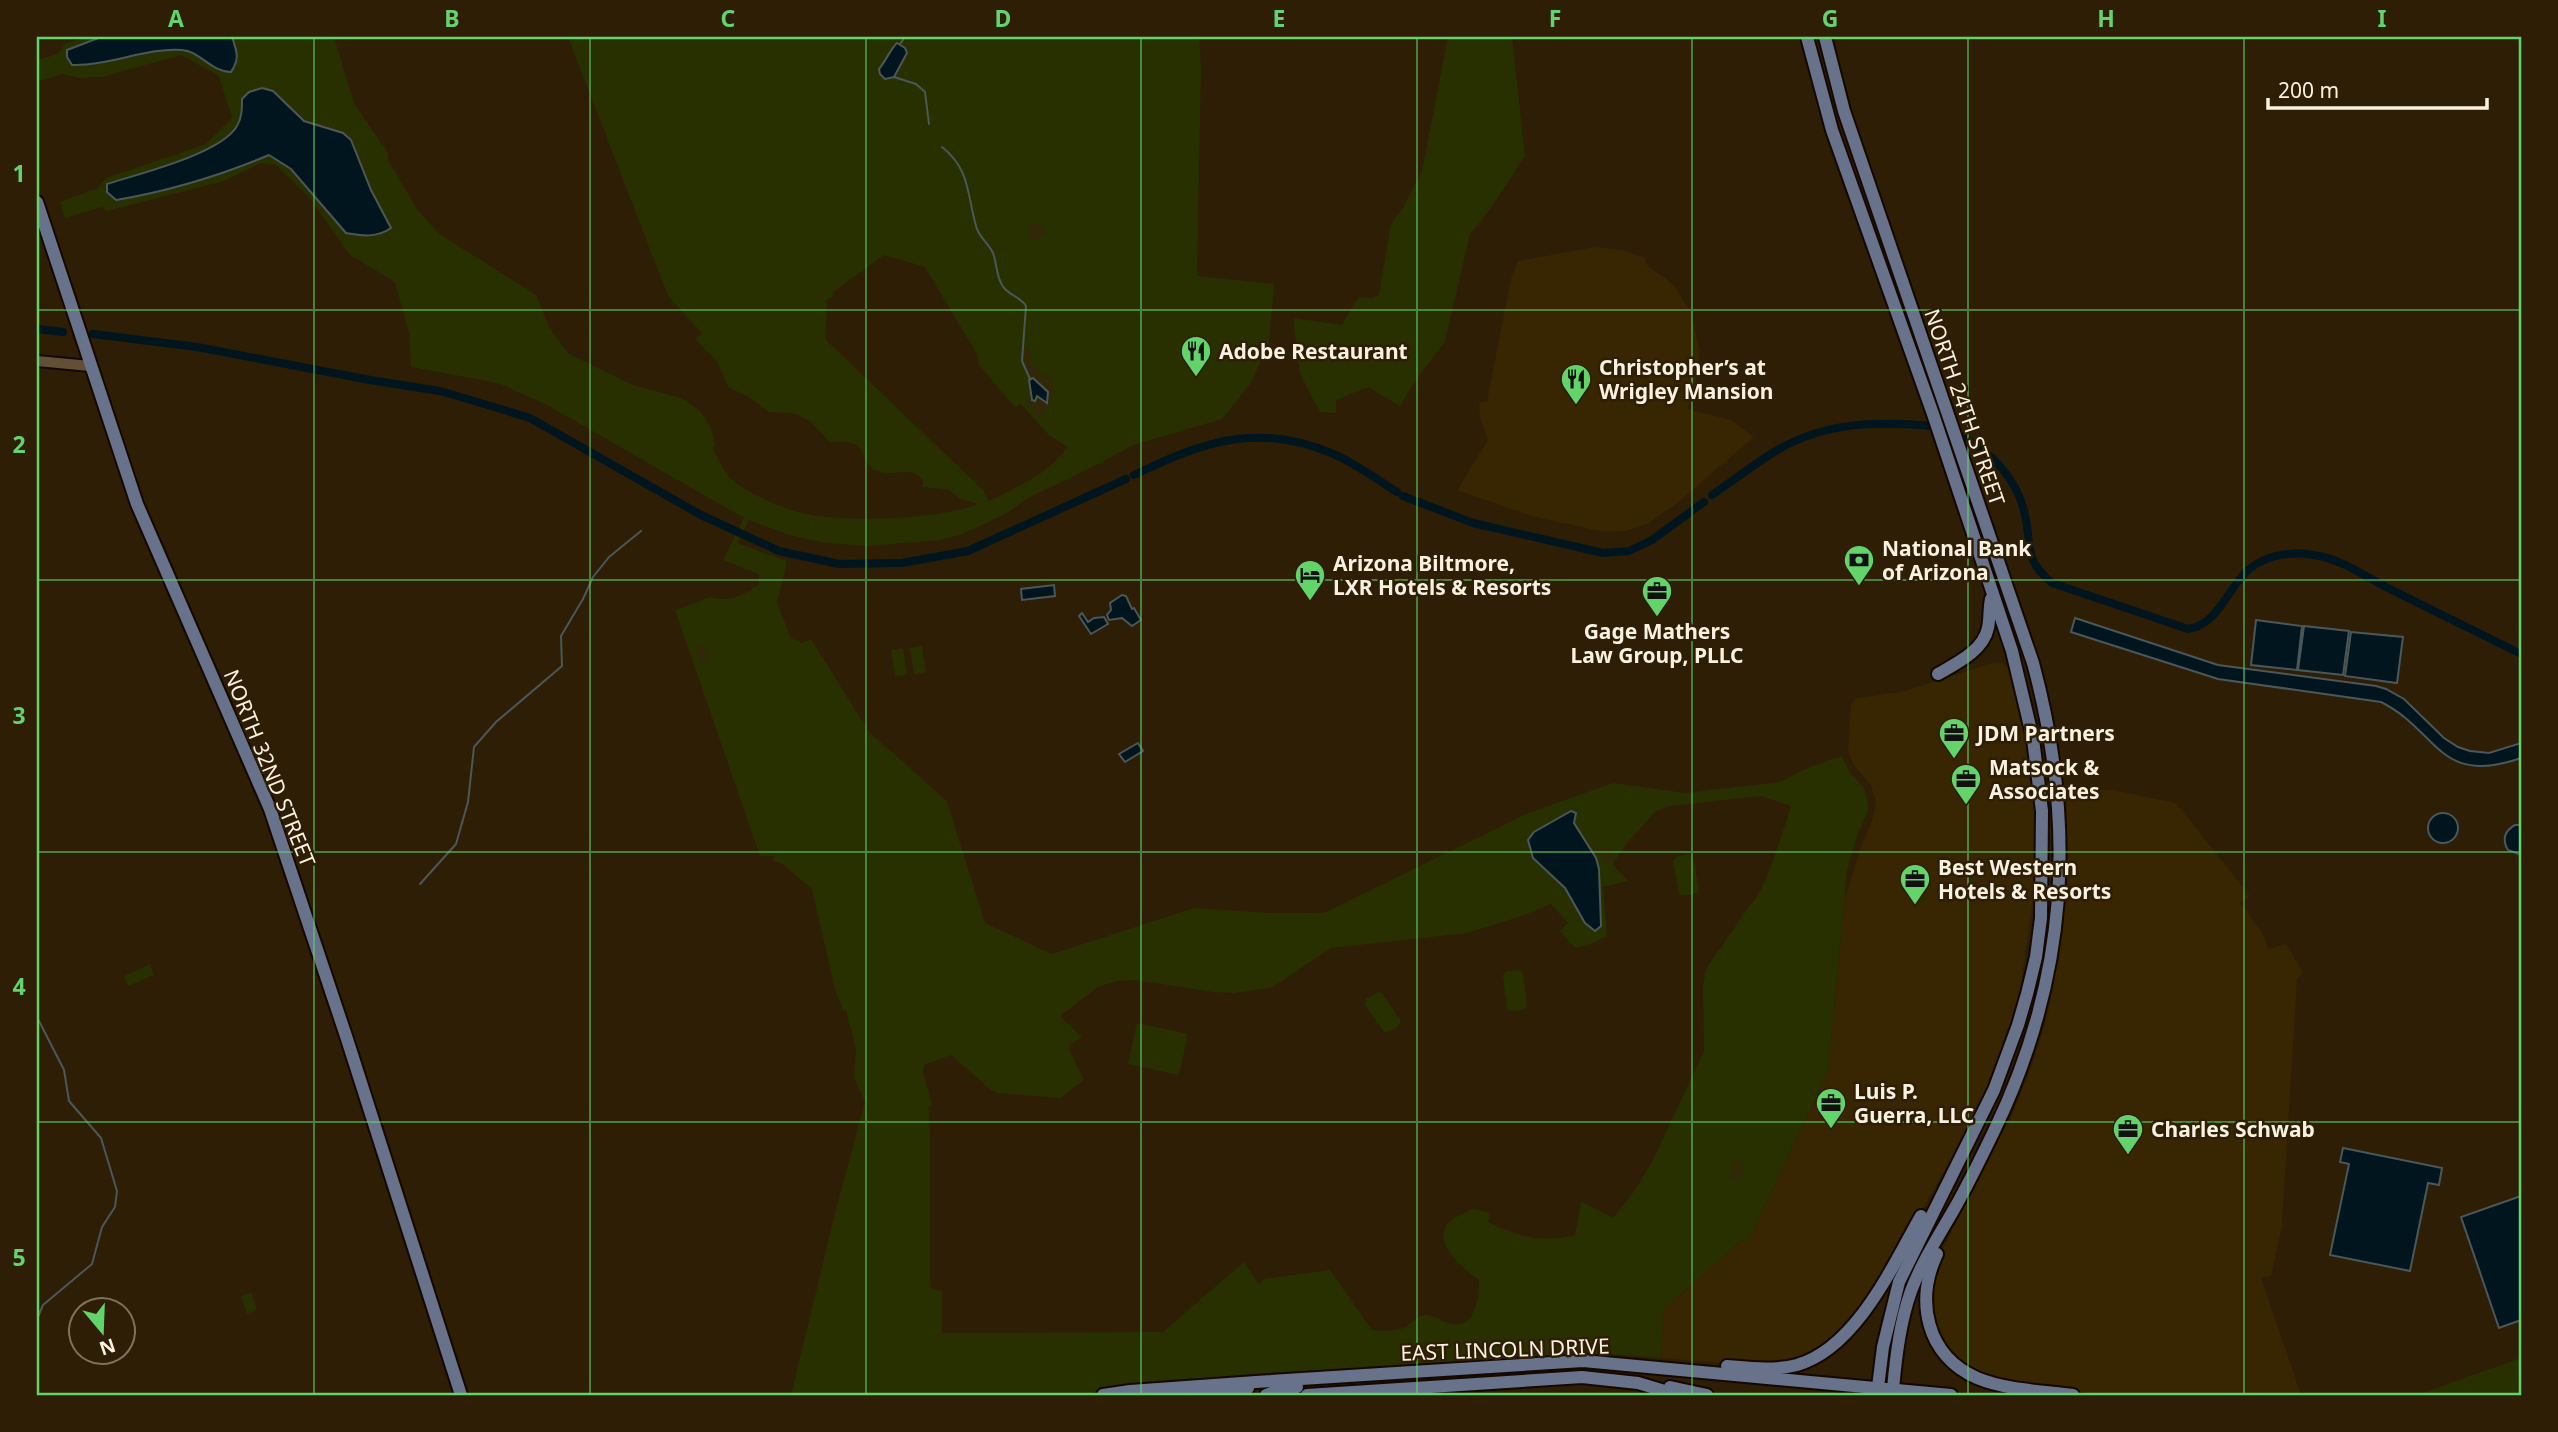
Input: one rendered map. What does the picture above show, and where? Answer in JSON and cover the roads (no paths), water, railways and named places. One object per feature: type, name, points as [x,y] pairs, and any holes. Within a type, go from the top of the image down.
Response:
[{"type":"main road","name":"NORTH 24TH STREET","points":[[1807,37],[1832,130],[1944,446],[2025,697],[2037,762],[2043,833],[2037,951],[2012,1042],[1982,1116],[1951,1173],[1899,1282],[1885,1334],[1885,1392]]},
{"type":"main road","name":"NORTH 24TH STREET","points":[[1825,37],[1844,111],[2033,663],[2056,776],[2060,829],[2058,908],[2050,970],[2034,1028],[2005,1107],[1912,1290],[1885,1392]]},
{"type":"main road","name":"NORTH 32ND STREET","points":[[37,202],[123,466],[146,526],[271,809],[461,1395]]},
{"type":"main road","points":[[1938,674],[1979,645],[1987,630],[1992,595]]},
{"type":"main road","points":[[2012,1042],[2022,1033],[2034,1028],[2031,1004],[2037,951]]},
{"type":"main road","points":[[1655,1366],[1675,1364],[1778,1368],[1799,1364],[1826,1352],[1839,1342],[1858,1320],[1928,1203],[1951,1173]]},
{"type":"main road","points":[[1954,1210],[1945,1238],[1930,1269],[1926,1289],[1927,1314],[1940,1346],[1961,1369],[1983,1380],[2073,1395]]},
{"type":"main road","name":"EAST LINCOLN DRIVE","points":[[1198,1392],[1234,1392],[1256,1382],[1583,1361],[1655,1366],[1885,1392],[1951,1395]]},
{"type":"main road","points":[[1266,1395],[1281,1389],[1382,1380],[1412,1372]]},
{"type":"main road","name":"EAST LINCOLN DRIVE","points":[[1307,1395],[1575,1377],[1599,1377],[1653,1386],[1678,1395]]},
{"type":"main road","points":[[1653,1386],[1673,1387],[1707,1395]]},
{"type":"main road","points":[[1102,1395],[1175,1388],[1198,1392]]},
{"type":"street","points":[[37,361],[90,366]]},
{"type":"water","points":[[101,37],[232,37],[237,59],[231,72],[217,69],[194,54],[182,50],[156,51],[100,63],[72,65],[67,57],[67,50]]},
{"type":"water","points":[[897,43],[905,48],[907,53],[894,77],[885,79],[879,69]]},
{"type":"water","points":[[262,88],[273,91],[304,121],[343,133],[351,140],[371,190],[391,228],[375,235],[346,233],[291,169],[269,155],[213,176],[155,192],[116,200],[107,192],[107,184],[178,162],[228,136],[241,116],[242,99],[249,92]]},
{"type":"water","points":[[1033,378],[1048,392],[1047,403],[1037,396],[1035,401],[1032,400],[1029,380]]},
{"type":"water","points":[[1054,585],[1055,596],[1022,600],[1021,589]]},
{"type":"water","points":[[1122,595],[1126,596],[1141,620],[1132,626],[1122,618],[1109,620],[1107,615],[1111,610],[1110,603]]},
{"type":"water","points":[[1082,613],[1088,622],[1104,617],[1108,624],[1091,634],[1079,616]]},
{"type":"water","points":[[2075,618],[2218,665],[2386,689],[2404,699],[2444,738],[2458,747],[2489,753],[2521,743],[2521,758],[2494,765],[2472,766],[2456,761],[2442,752],[2400,714],[2381,702],[2218,679],[2071,632]]},
{"type":"water","points":[[2256,620],[2302,626],[2297,670],[2251,665]]},
{"type":"water","points":[[2304,626],[2349,631],[2343,675],[2298,670]]},
{"type":"water","points":[[2351,632],[2403,637],[2397,683],[2345,676]]},
{"type":"water","points":[[1138,743],[1143,751],[1125,762],[1119,754]]},
{"type":"water","points":[[1571,811],[1576,813],[1574,823],[1596,858],[1599,869],[1601,926],[1595,931],[1585,923],[1565,888],[1533,858],[1528,840],[1534,832]]},
{"type":"water","points":[[2443,813],[2454,817],[2458,828],[2454,839],[2443,843],[2432,839],[2428,828],[2432,817]]},
{"type":"water","points":[[2515,825],[2521,825],[2521,855],[2508,850],[2505,843],[2506,833]]},
{"type":"water","points":[[2343,1148],[2442,1168],[2439,1185],[2428,1183],[2410,1271],[2330,1255],[2349,1164],[2340,1162]]},
{"type":"water","points":[[2521,1196],[2521,1320],[2499,1328],[2461,1217]]},
{"type":"waterway","points":[[900,44],[905,37]]},
{"type":"waterway","points":[[894,77],[916,84],[925,92],[929,124]]},
{"type":"waterway","points":[[942,147],[963,173],[977,230],[993,253],[1002,285],[1026,306],[1022,361],[1030,379]]},
{"type":"waterway","points":[[37,329],[63,332]]},
{"type":"waterway","points":[[93,334],[197,347],[440,391],[530,418],[701,515],[779,551],[839,564],[902,563],[968,551],[1126,479]]},
{"type":"waterway","points":[[1712,495],[1774,452],[1811,435],[1831,429],[1870,424],[1930,426]]},
{"type":"waterway","points":[[1962,436],[1993,459],[2010,479],[2022,502],[2030,552],[2037,567],[2052,583],[2188,629],[2210,619],[2241,578],[2260,562],[2286,554],[2313,555],[2351,568],[2521,654]]},
{"type":"waterway","points":[[1134,475],[1207,445],[1230,440],[1278,439],[1304,444],[1340,457],[1397,492]]},
{"type":"waterway","points":[[1403,496],[1473,523],[1603,553],[1629,551],[1652,540],[1704,502]]},
{"type":"waterway","points":[[420,884],[456,844],[468,802],[474,747],[496,722],[562,666],[561,636],[593,577],[609,557],[641,531]]},
{"type":"waterway","points":[[37,1017],[64,1070],[69,1101],[101,1138],[117,1191],[115,1207],[102,1227],[92,1264],[43,1305],[37,1319]]},
{"type":"place","name":"Adobe Restaurant","points":[[1196,378]]},
{"type":"place","name":"Christopher’s at Wrigley Mansion","points":[[1576,406]]},
{"type":"place","name":"National Bank of Arizona","points":[[1859,587]]},
{"type":"place","name":"Arizona Biltmore, LXR Hotels & Resorts","points":[[1310,602]]},
{"type":"place","name":"Gage Mathers Law Group, PLLC","points":[[1657,618]]},
{"type":"place","name":"JDM Partners","points":[[1954,760]]},
{"type":"place","name":"Matsock & Associates","points":[[1966,806]]},
{"type":"place","name":"Best Western Hotels & Resorts","points":[[1915,906]]},
{"type":"place","name":"Luis P. Guerra, LLC","points":[[1831,1130]]},
{"type":"place","name":"Charles Schwab","points":[[2128,1156]]}]
